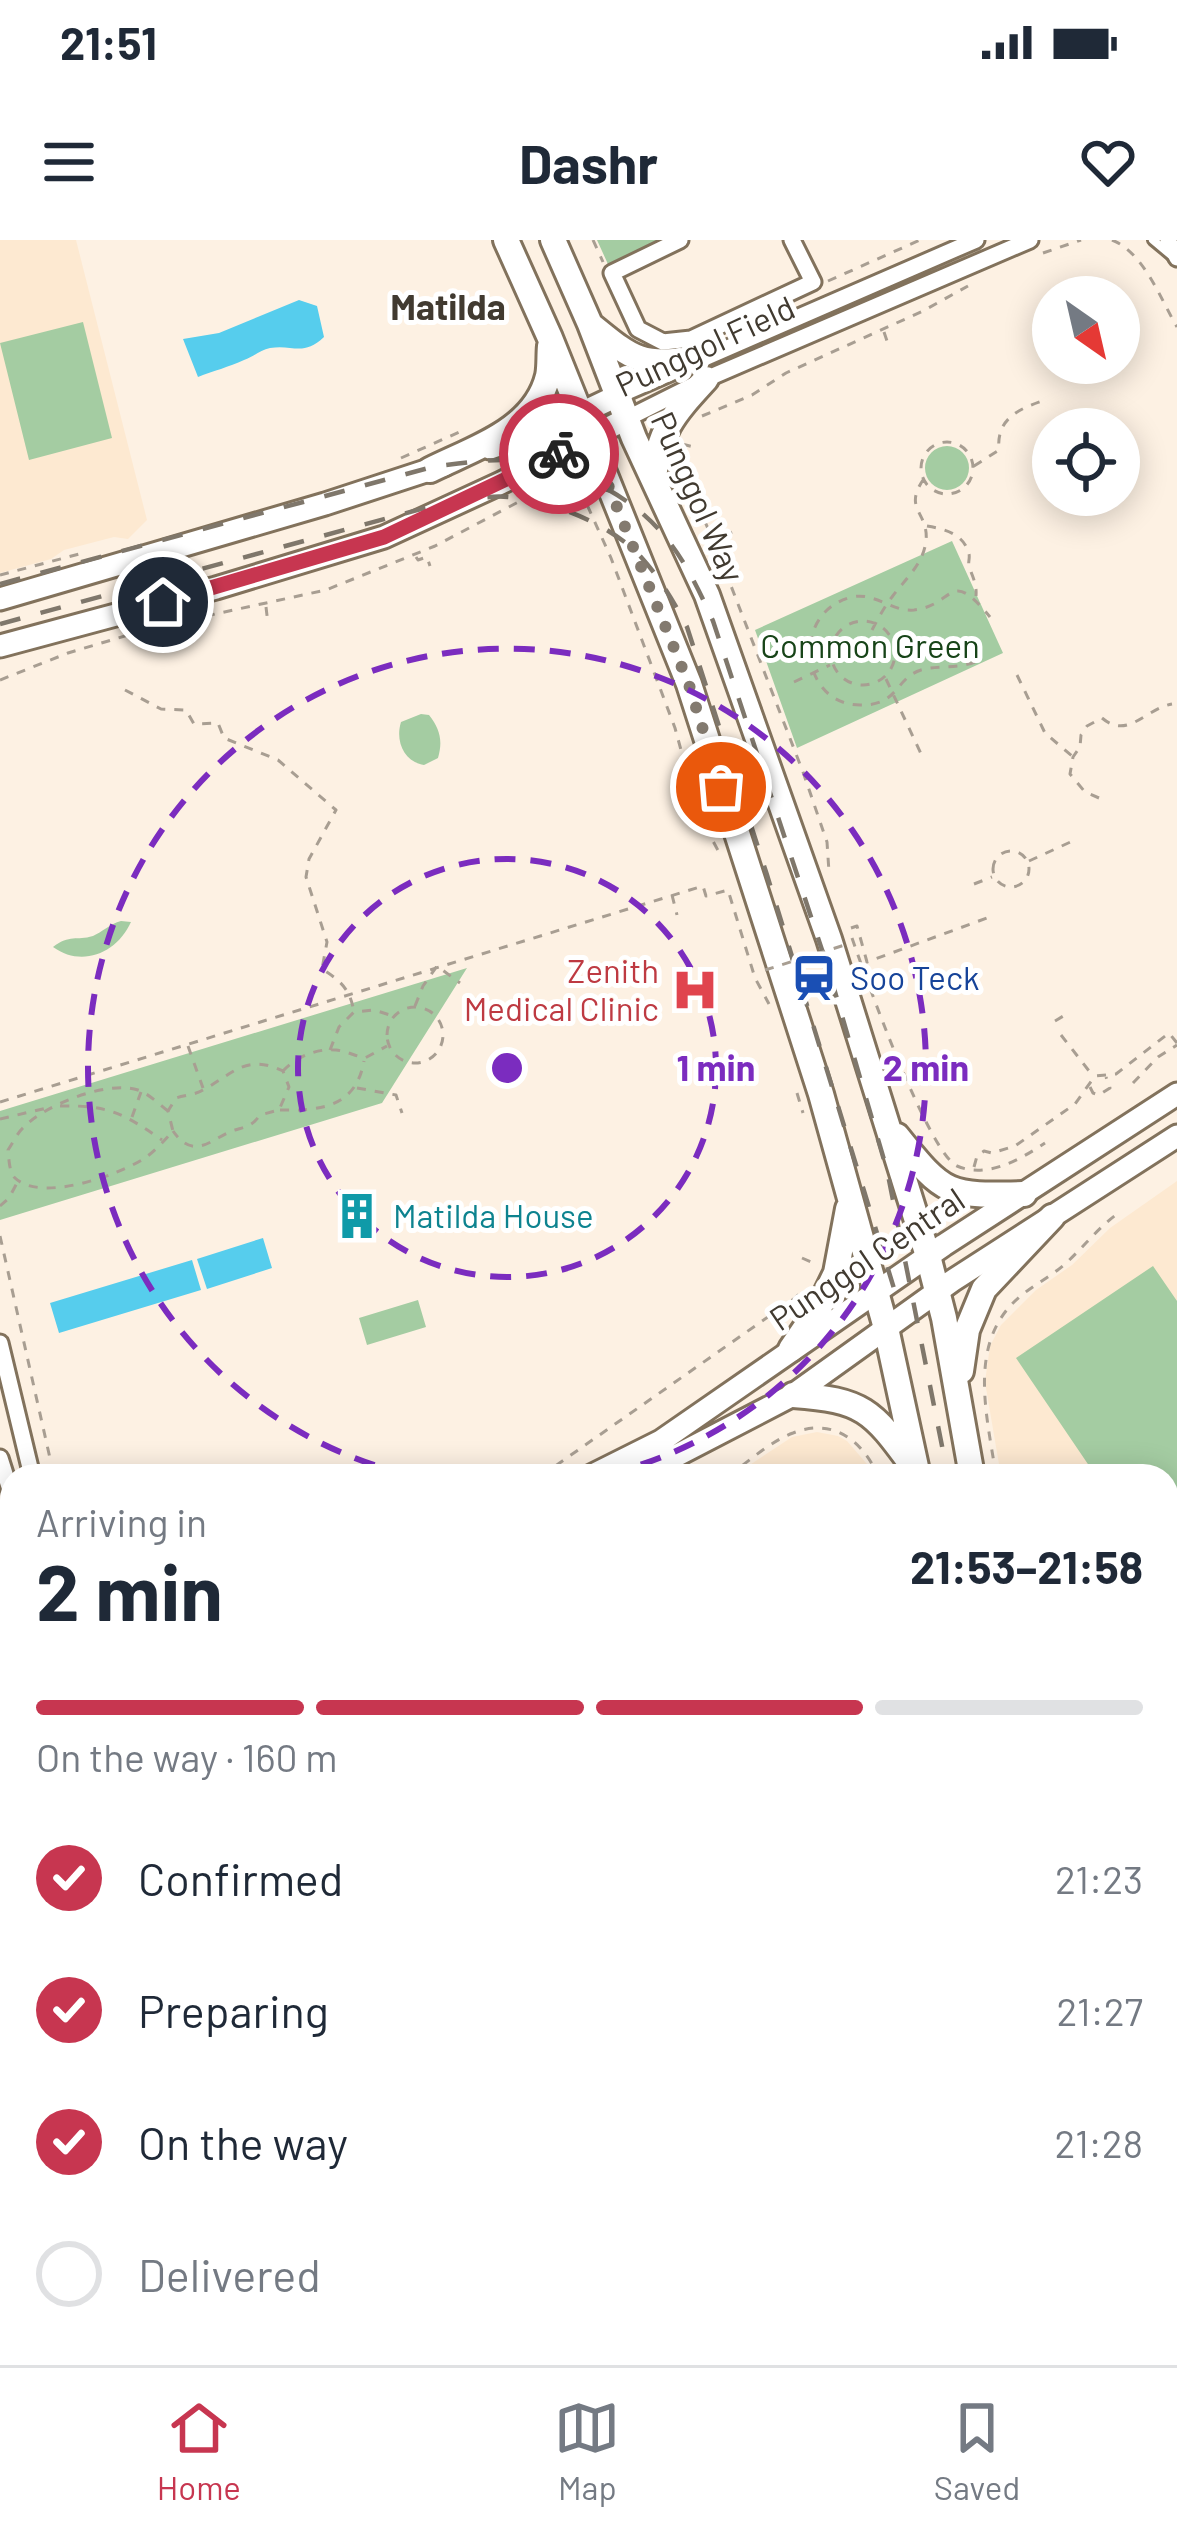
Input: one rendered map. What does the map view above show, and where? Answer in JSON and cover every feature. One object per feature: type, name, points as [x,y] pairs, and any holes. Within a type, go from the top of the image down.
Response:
[{"type":"main road","points":[[506,240],[689,685],[821,1094],[886,1328],[915,1464]]},
{"type":"main road","name":"Punggol Way","points":[[554,240],[621,408],[715,616],[830,939],[928,1256],[970,1464]]},
{"type":"main road","points":[[590,324],[635,359],[702,369],[665,427],[653,481]]},
{"type":"main road","points":[[430,470],[522,421],[548,377],[550,338]]},
{"type":"main road","name":"Punggol Field","points":[[0,599],[340,500],[580,414],[621,408]]},
{"type":"main road","name":"Punggol Field","points":[[0,646],[384,537],[589,438],[621,408]]},
{"type":"main road","name":"Punggol Central","points":[[616,1464],[661,1442],[928,1256],[1177,1094]]},
{"type":"main road","points":[[888,1125],[931,1179],[950,1190],[974,1195],[1024,1194]]},
{"type":"main road","name":"Punggol Central","points":[[660,1464],[793,1395],[936,1292],[1177,1136]]},
{"type":"main road","points":[[791,1349],[836,1273],[849,1200]]},
{"type":"main road","points":[[958,1398],[967,1330],[984,1288],[1052,1217]]},
{"type":"main road","points":[[793,1395],[852,1403],[878,1420],[910,1464]]},
{"type":"street","points":[[680,240],[612,273],[638,329],[663,342],[691,339],[813,282],[792,240]]},
{"type":"street","name":"Punggol Field","points":[[621,408],[976,240]]},
{"type":"street","name":"Punggol Field","points":[[621,408],[702,369],[1030,240]]},
{"type":"street","points":[[1168,240],[1177,259]]},
{"type":"street","points":[[0,1343],[29,1464]]},
{"type":"lane","points":[[1154,240],[1177,259]]},
{"type":"path","points":[[1112,240],[1139,259],[1177,327]]},
{"type":"path","points":[[690,426],[786,373],[978,280]]},
{"type":"path","points":[[883,329],[889,347]]},
{"type":"path","points":[[973,466],[999,450],[998,435],[1005,421],[1022,408],[1045,400]]},
{"type":"path","points":[[401,458],[470,427]]},
{"type":"path","points":[[683,436],[680,457],[688,484],[803,772],[827,842],[829,874]]},
{"type":"path","points":[[681,444],[698,448]]},
{"type":"path","points":[[937,444],[961,446],[971,458],[968,483],[954,493],[936,492],[923,480],[924,455],[937,444]]},
{"type":"path","points":[[569,489],[573,475]]},
{"type":"path","points":[[872,630],[917,567],[926,543],[925,526],[914,503],[914,493],[923,480]]},
{"type":"path","points":[[0,680],[155,627],[326,590],[415,555],[541,490],[569,489],[584,498],[611,558],[707,830],[726,864]]},
{"type":"path","points":[[925,526],[947,529],[962,540],[976,580],[976,600]]},
{"type":"path","points":[[714,542],[732,532]]},
{"type":"path","points":[[415,555],[418,560],[427,556],[430,566]]},
{"type":"path","points":[[975,662],[922,670],[879,704],[855,706],[835,699],[821,684],[808,658],[809,640],[829,608],[852,597],[872,597],[904,610],[917,610],[954,590],[976,600],[990,617]]},
{"type":"path","points":[[266,605],[268,624]]},
{"type":"path","points":[[855,622],[876,623],[896,647],[896,658],[876,683],[845,681],[832,664],[830,653],[837,633],[855,622]]},
{"type":"path","points":[[794,682],[832,664]]},
{"type":"path","points":[[1017,675],[1046,733],[1073,757]]},
{"type":"path","points":[[885,677],[923,758]]},
{"type":"path","points":[[125,690],[161,709],[186,710],[194,724],[218,723],[224,738],[278,760],[336,810],[309,860],[307,877],[327,942],[322,969],[351,993],[354,1012]]},
{"type":"path","points":[[1099,798],[1085,792],[1070,773],[1088,726],[1102,718],[1116,727],[1132,724],[1153,709],[1172,704]]},
{"type":"path","points":[[1028,862],[1076,839]]},
{"type":"path","points":[[1007,852],[1019,853],[1028,862],[1026,879],[1018,886],[1006,887],[994,876],[997,858],[1007,852]]},
{"type":"path","points":[[974,884],[994,876]]},
{"type":"path","points":[[0,1102],[703,886],[706,896],[728,890],[755,978],[774,1013],[733,885]]},
{"type":"path","points":[[672,895],[677,915]]},
{"type":"path","points":[[845,916],[891,1043],[938,1146],[956,1166],[985,1169],[1019,1161],[1045,1143]]},
{"type":"path","points":[[849,928],[856,926],[867,962],[987,918]]},
{"type":"path","points":[[765,970],[848,944]]},
{"type":"path","points":[[437,966],[460,983]]},
{"type":"path","points":[[415,1007],[422,986],[437,966]]},
{"type":"path","points":[[415,1007],[432,1013],[443,1035],[438,1052],[416,1063],[399,1058],[389,1045],[388,1030],[394,1017],[415,1007]]},
{"type":"path","points":[[330,1050],[338,1028],[354,1012],[374,1010],[394,1017]]},
{"type":"path","points":[[1054,1021],[1065,1015]]},
{"type":"path","points":[[1094,1077],[1126,1067],[1169,1033],[1177,1044],[1133,1083]]},
{"type":"path","points":[[1061,1035],[1094,1077]]},
{"type":"path","points":[[187,1043],[203,1090]]},
{"type":"path","points":[[283,1071],[314,1051],[365,1058],[389,1045]]},
{"type":"path","points":[[0,1119],[86,1094],[128,1088],[142,1091],[168,1112],[178,1139],[208,1145],[230,1131],[253,1125],[260,1114],[336,1104],[357,1088],[365,1058]]},
{"type":"path","points":[[168,1112],[176,1098],[203,1090],[250,1064],[283,1071],[289,1087],[279,1110]]},
{"type":"path","points":[[1090,1087],[1096,1094],[1105,1091],[1110,1085],[1104,1076]]},
{"type":"path","points":[[974,1168],[974,1160],[984,1151],[1016,1146],[1075,1104],[1094,1077]]},
{"type":"path","points":[[357,1088],[396,1095],[402,1113]]},
{"type":"path","points":[[131,1118],[142,1091]]},
{"type":"path","points":[[1105,1091],[1109,1098]]},
{"type":"path","points":[[799,1100],[805,1120]]},
{"type":"path","points":[[164,1141],[107,1108],[52,1106],[24,1127],[8,1150],[18,1181],[48,1189],[78,1184],[144,1159],[164,1141],[173,1131]]},
{"type":"path","points":[[0,1206],[18,1181]]},
{"type":"path","points":[[994,1464],[982,1379],[994,1329],[1023,1293],[1070,1260],[1103,1223],[1120,1212]]},
{"type":"path","points":[[0,1236],[51,1464]]},
{"type":"path","points":[[802,1258],[816,1264]]},
{"type":"path","points":[[560,1464],[811,1282]]},
{"type":"path","points":[[746,1464],[792,1433],[820,1427],[854,1439],[873,1464]]},
{"type":"shaded area","points":[[0,240],[76,240],[147,520],[128,539],[114,537],[64,550],[51,559],[0,573]]},
{"type":"shaded area","points":[[1177,1181],[1177,1464],[999,1464],[985,1382],[990,1346],[1001,1325],[1036,1290],[1072,1265],[1110,1228]]},
{"type":"shaded area","points":[[817,1432],[838,1436],[867,1464],[751,1464],[792,1437]]},
{"type":"green space","points":[[597,240],[680,240],[612,273]]},
{"type":"green space","points":[[83,322],[112,438],[29,460],[0,343]]},
{"type":"green space","points":[[947,446],[963,452],[969,468],[963,484],[947,490],[931,484],[925,468],[931,452]]},
{"type":"green space","name":"Common Green","points":[[952,541],[1003,653],[797,748],[755,630]]},
{"type":"green space","points":[[421,714],[433,720],[440,741],[438,758],[424,765],[406,755],[399,736],[401,722]]},
{"type":"green space","points":[[121,921],[131,922],[125,933],[98,954],[75,956],[53,947],[93,936]]},
{"type":"green space","points":[[467,968],[382,1103],[0,1220],[0,1111]]},
{"type":"green space","points":[[1153,1266],[1177,1301],[1177,1464],[1088,1464],[1016,1358]]},
{"type":"green space","points":[[418,1300],[426,1327],[367,1345],[359,1318]]},
{"type":"water","points":[[299,300],[317,306],[324,337],[317,343],[266,349],[198,377],[183,339],[219,333]]},
{"type":"water","points":[[263,1238],[272,1268],[207,1289],[197,1259]]},
{"type":"water","points":[[192,1260],[201,1290],[59,1333],[50,1303]]},
{"type":"railway","points":[[0,584],[436,466],[477,461],[546,465],[609,490],[646,516],[677,553],[713,621],[828,968],[887,1170],[946,1464]]},
{"type":"railway","points":[[0,624],[475,498],[543,503],[580,516],[629,545],[660,582],[687,627],[896,1295]]},
{"type":"way so far","points":[[559,454],[589,438],[689,685],[721,787]]},
{"type":"place","name":"Soo Teck","points":[[814,978]]},
{"type":"place","name":"Zenith Medical Clinic","points":[[695,990]]},
{"type":"place","name":"Matilda House","points":[[357,1216]]},
{"type":"district","name":"Matilda","points":[[448,307]]},
{"type":"route","points":[[163,602],[384,537],[559,454]]}]
